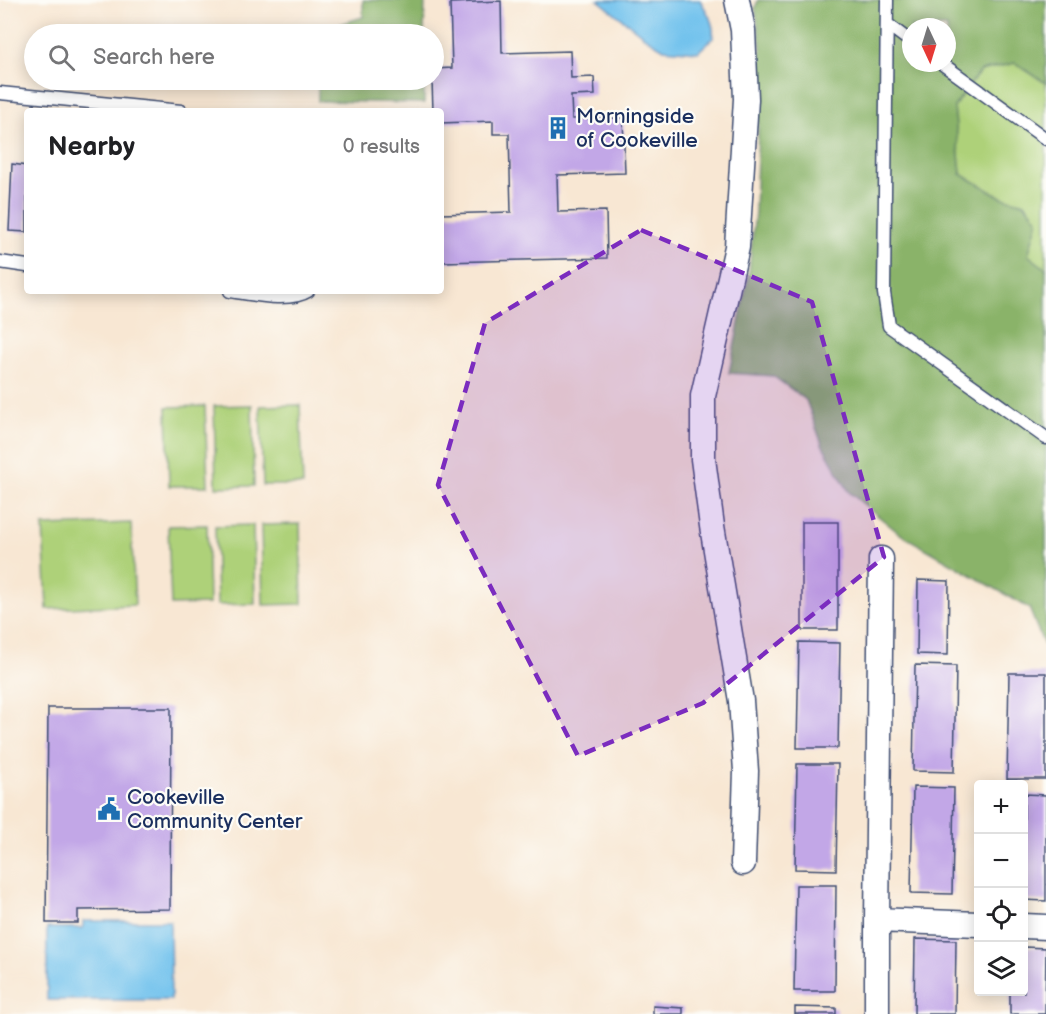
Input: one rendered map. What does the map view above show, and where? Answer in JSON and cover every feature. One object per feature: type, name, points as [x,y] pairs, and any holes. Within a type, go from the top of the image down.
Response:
[{"type":"street","points":[[737,0],[743,30],[746,99],[737,247],[703,396],[703,459],[711,526],[741,701],[746,771],[743,863]]},
{"type":"street","points":[[877,1014],[880,559]]},
{"type":"street","points":[[877,920],[974,924]]},
{"type":"street","points":[[1028,926],[1046,927]]},
{"type":"lane","points":[[887,0],[884,293],[889,326],[1046,438]]},
{"type":"lane","points":[[887,24],[902,35]]},
{"type":"lane","points":[[953,72],[1046,139]]},
{"type":"lane","points":[[0,93],[151,108]]},
{"type":"lane","points":[[0,262],[24,266]]},
{"type":"lane","points":[[254,294],[279,297],[304,294]]},
{"type":"highlighted area","points":[[641,230],[812,302],[884,557],[703,703],[578,756],[438,485],[485,323]]},
{"type":"green space","points":[[363,0],[425,0],[424,24],[340,24],[363,17]]},
{"type":"green space","points":[[758,0],[1046,0],[1046,83],[1015,63],[980,71],[954,107],[961,174],[1001,197],[1024,203],[1038,220],[1028,255],[1046,269],[1046,650],[1029,608],[900,534],[849,492],[822,444],[806,400],[773,376],[729,373],[749,273],[755,211],[761,48],[755,8]]},
{"type":"green space","points":[[1015,63],[1046,83],[1046,269],[1028,255],[1038,220],[1025,203],[1001,197],[961,174],[954,107],[980,71]]},
{"type":"green space","points":[[318,90],[424,90],[424,103],[318,101]]},
{"type":"green space","points":[[252,405],[254,486],[216,487],[214,406]]},
{"type":"green space","points":[[300,405],[303,485],[263,485],[260,406]]},
{"type":"green space","points":[[205,406],[208,486],[169,486],[167,407]]},
{"type":"green space","points":[[131,523],[135,605],[47,609],[43,526]]},
{"type":"green space","points":[[300,524],[302,604],[263,605],[261,525]]},
{"type":"green space","points":[[207,525],[209,604],[171,605],[168,526]]},
{"type":"green space","points":[[253,525],[255,604],[217,605],[215,526]]},
{"type":"water","points":[[598,0],[700,0],[712,23],[713,38],[698,52],[664,49]]},
{"type":"water","points":[[83,921],[170,921],[171,1000],[47,1000],[47,928],[83,928]]},
{"type":"building","name":"Morningside of Cookeville","points":[[501,1],[502,53],[570,51],[571,78],[594,77],[595,95],[571,96],[572,119],[623,118],[625,173],[557,175],[558,212],[606,211],[607,258],[444,262],[444,214],[511,212],[509,134],[493,134],[493,121],[444,123],[444,108],[433,108],[432,90],[444,90],[444,68],[452,68],[450,3]]},
{"type":"building","points":[[12,164],[24,166],[24,232],[9,231]]},
{"type":"building","points":[[802,522],[838,522],[838,630],[802,630]]},
{"type":"building","points":[[918,580],[949,581],[948,655],[917,654]]},
{"type":"building","points":[[799,642],[840,643],[838,748],[797,748]]},
{"type":"building","points":[[915,665],[956,666],[954,772],[913,771]]},
{"type":"building","points":[[1009,673],[1046,673],[1046,779],[1007,779]]},
{"type":"building","name":"Cookeville Community Center","points":[[48,708],[171,708],[170,909],[78,910],[78,923],[46,923]]},
{"type":"building","points":[[797,764],[838,764],[836,870],[795,869]]},
{"type":"building","points":[[913,787],[954,788],[952,894],[911,893]]},
{"type":"building","points":[[1028,794],[1046,795],[1046,901],[1028,900]]},
{"type":"building","points":[[796,885],[836,885],[835,991],[794,991]]},
{"type":"building","points":[[915,939],[956,940],[955,1014],[914,1014]]},
{"type":"building","points":[[1028,947],[1046,948],[1045,1014],[1010,1014],[1010,996],[1028,996]]},
{"type":"building","points":[[653,1006],[683,1008],[683,1014],[653,1014]]},
{"type":"building","points":[[795,1007],[836,1008],[836,1014],[795,1014]]},
{"type":"place","name":"Morningside of Cookeville","points":[[558,128]]},
{"type":"place","name":"Cookeville Community Center","points":[[109,809]]}]
